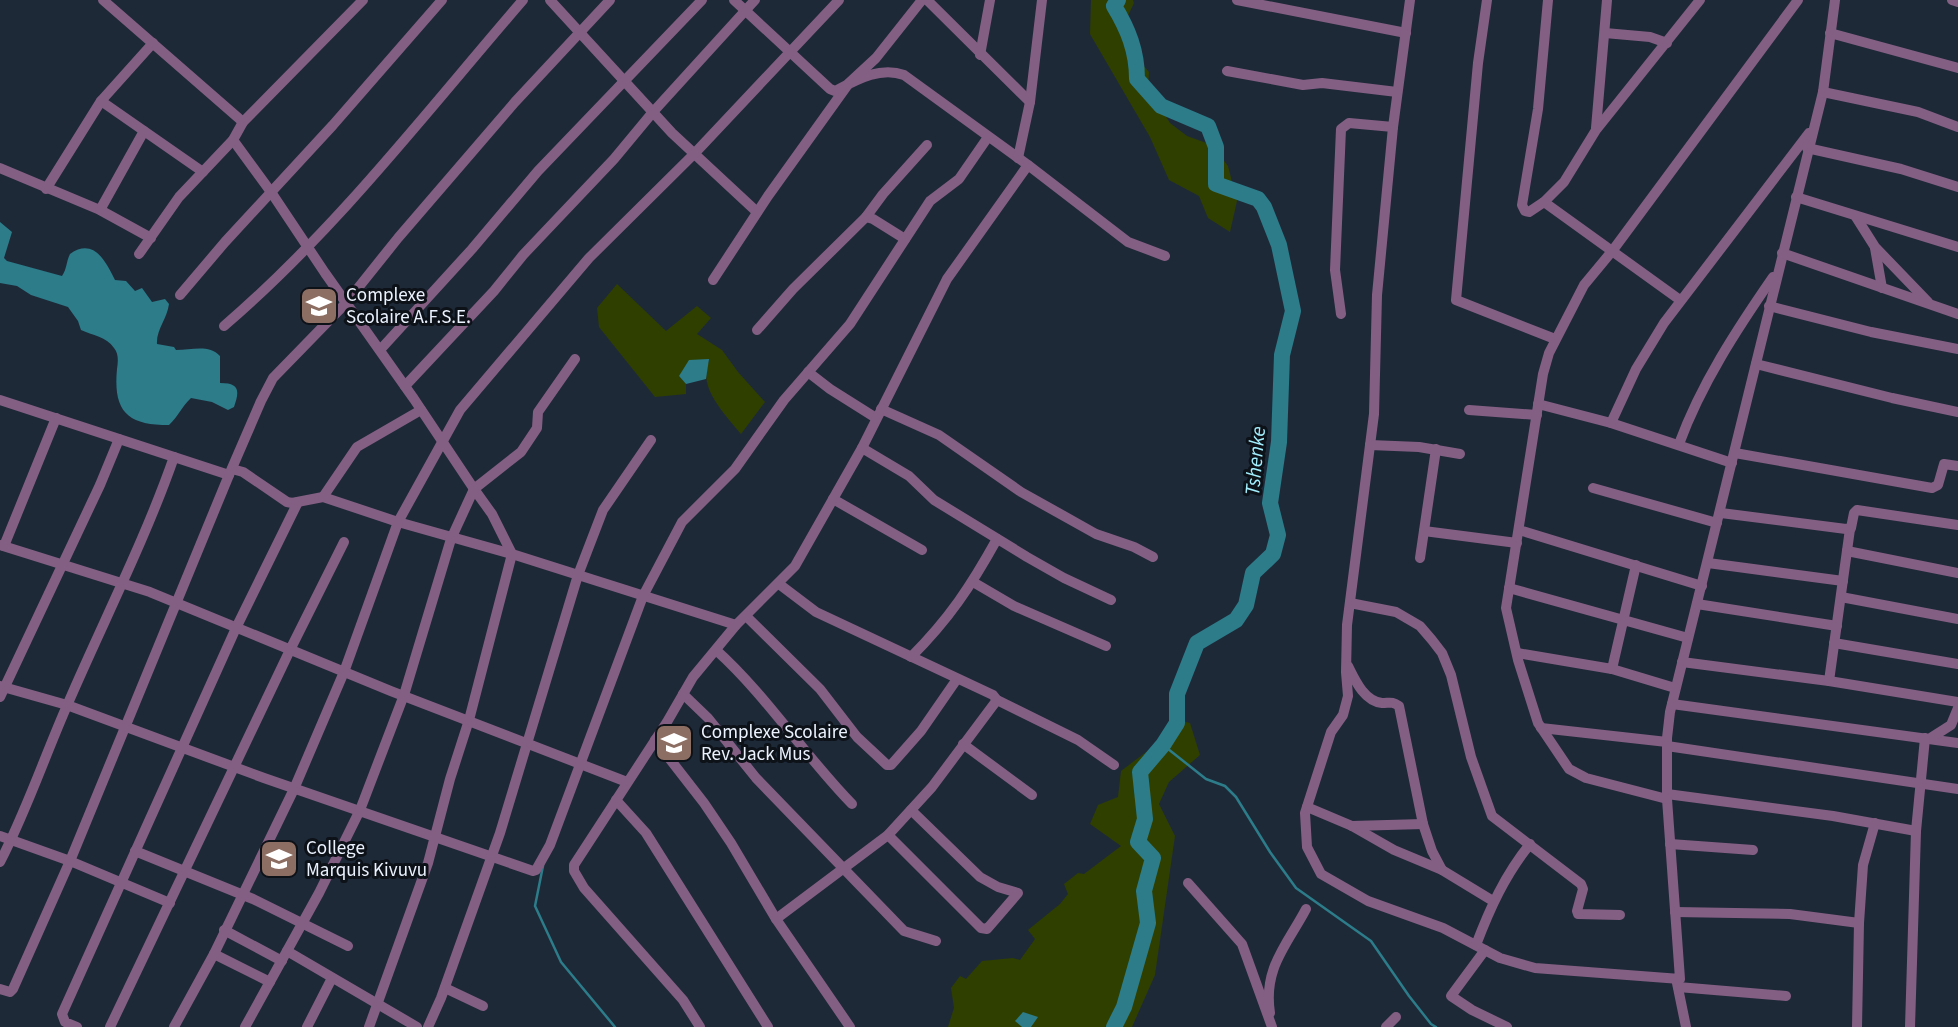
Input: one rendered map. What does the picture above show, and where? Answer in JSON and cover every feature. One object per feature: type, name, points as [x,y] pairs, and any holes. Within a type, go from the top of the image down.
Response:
[{"type":"street","points":[[103,0],[243,122]]},
{"type":"street","points":[[139,254],[179,197],[233,140],[243,122],[363,0]]},
{"type":"street","points":[[180,295],[442,0]]},
{"type":"street","points":[[224,326],[268,288],[342,212],[523,0]]},
{"type":"street","points":[[550,0],[694,154],[757,212]]},
{"type":"street","points":[[0,989],[10,992],[13,989],[70,861],[231,472],[273,378],[346,303],[515,102],[610,0]]},
{"type":"street","points":[[380,350],[472,249],[538,170],[702,0]]},
{"type":"street","points":[[734,0],[833,91],[849,83],[876,58],[924,0],[1030,102]]},
{"type":"street","points":[[405,386],[614,159],[755,0]]},
{"type":"street","points":[[174,1027],[244,895],[294,789],[344,672],[398,522],[460,410],[589,258],[694,154],[839,0]]},
{"type":"street","points":[[980,55],[990,0]]},
{"type":"street","points":[[1018,158],[1030,102],[1042,0]]},
{"type":"street","points":[[1237,0],[1406,33]]},
{"type":"street","points":[[1410,0],[1393,127],[1377,295],[1374,414],[1350,603],[1346,662],[1348,696],[1343,715],[1331,732],[1307,807],[1307,847],[1321,874],[1368,901],[1443,928],[1500,958],[1535,968],[1786,996]]},
{"type":"street","points":[[1487,0],[1477,76],[1456,300],[1555,339]]},
{"type":"street","points":[[1548,0],[1538,109],[1522,205],[1525,211],[1529,212],[1544,202],[1564,182],[1596,130],[1700,0]]},
{"type":"street","points":[[1596,130],[1607,0]]},
{"type":"street","points":[[1798,0],[1613,250],[1584,285],[1555,339],[1543,374],[1506,608],[1541,728],[1569,769],[1586,778],[1667,797],[1875,823],[1916,831]]},
{"type":"street","points":[[1686,1027],[1677,983],[1680,979],[1667,797],[1667,744],[1672,704],[1807,148],[1823,92],[1835,0]]},
{"type":"street","points":[[1952,0],[1958,2]]},
{"type":"street","points":[[1605,33],[1654,38],[1667,43]]},
{"type":"street","points":[[1830,33],[1958,68]]},
{"type":"street","points":[[46,189],[101,101],[153,43]]},
{"type":"street","points":[[1227,71],[1303,85],[1322,83],[1397,92]]},
{"type":"street","points":[[713,280],[757,212],[849,83],[879,72],[904,75],[1128,242],[1165,256]]},
{"type":"street","points":[[1823,92],[1918,113],[1958,127]]},
{"type":"street","points":[[101,101],[203,172]]},
{"type":"street","points":[[1341,314],[1335,270],[1341,129],[1345,124],[1353,122],[1393,127]]},
{"type":"street","points":[[1611,424],[1636,369],[1680,300],[1814,127]]},
{"type":"street","points":[[100,210],[144,131]]},
{"type":"street","points":[[119,439],[63,565],[1,690],[67,705],[294,789],[536,870],[551,845],[643,596],[682,522],[735,469],[784,400],[850,324],[930,201],[959,179],[988,136]]},
{"type":"street","points":[[233,140],[492,514],[512,554],[469,720],[416,898],[369,1027]]},
{"type":"street","points":[[757,330],[793,289],[866,217],[927,145]]},
{"type":"street","points":[[1807,148],[1901,169],[1958,187]]},
{"type":"street","points":[[700,1027],[683,1000],[584,888],[573,868],[692,677],[736,625],[795,566],[862,448],[947,279],[1028,165]]},
{"type":"street","points":[[0,168],[100,210],[151,238]]},
{"type":"street","points":[[1796,197],[1958,247]]},
{"type":"street","points":[[1544,202],[1680,300]]},
{"type":"street","points":[[866,217],[905,239]]},
{"type":"street","points":[[1856,217],[1875,247],[1930,305]]},
{"type":"street","points":[[1875,247],[1882,288]]},
{"type":"street","points":[[1782,253],[1958,314]]},
{"type":"street","points":[[1679,444],[1697,402],[1742,323],[1778,271]]},
{"type":"street","points":[[1769,306],[1871,332],[1958,349]]},
{"type":"street","points":[[245,1027],[360,810],[404,695],[451,538],[474,489],[521,452],[537,428],[538,412],[575,359]]},
{"type":"street","points":[[1756,364],[1958,412]]},
{"type":"street","points":[[808,372],[830,389],[878,413],[939,435],[1021,492],[1096,534],[1135,547],[1153,557]]},
{"type":"street","points":[[0,400],[174,457],[231,472],[243,472],[287,502],[323,496],[398,522],[512,554],[736,625]]},
{"type":"street","points":[[323,496],[357,447],[421,410]]},
{"type":"street","points":[[1469,410],[1538,410],[1611,424],[1733,458],[1932,488],[1938,485],[1944,464],[1958,466]]},
{"type":"street","points":[[57,418],[2,546],[177,603],[344,672],[626,782]]},
{"type":"street","points":[[428,1027],[445,988],[492,855],[578,575],[603,510],[651,440]]},
{"type":"street","points":[[1370,445],[1436,449],[1460,454]]},
{"type":"street","points":[[862,448],[906,474],[934,500],[997,539],[1064,578],[1111,600]]},
{"type":"street","points":[[1420,558],[1436,449]]},
{"type":"street","points":[[0,862],[12,840],[174,457]]},
{"type":"street","points":[[1593,488],[1719,518],[1850,529]]},
{"type":"street","points":[[833,499],[922,550]]},
{"type":"street","points":[[76,1027],[65,1022],[62,1014],[236,628],[298,502]]},
{"type":"street","points":[[1829,681],[1854,513],[1857,510],[1958,525]]},
{"type":"street","points":[[1519,530],[1702,586]]},
{"type":"street","points":[[1424,531],[1517,544]]},
{"type":"street","points":[[911,657],[937,632],[973,582],[997,539]]},
{"type":"street","points":[[110,1027],[233,767],[344,542]]},
{"type":"street","points":[[1847,551],[1958,573]]},
{"type":"street","points":[[1708,562],[1843,581]]},
{"type":"street","points":[[1612,669],[1636,565]]},
{"type":"street","points":[[973,582],[1014,606],[1106,646]]},
{"type":"street","points":[[779,584],[816,612],[995,696],[997,700],[1078,740],[1114,765]]},
{"type":"street","points":[[1510,588],[1688,638]]},
{"type":"street","points":[[1841,597],[1958,619]]},
{"type":"street","points":[[1350,603],[1396,612],[1420,626],[1442,653],[1451,675],[1471,757],[1492,816],[1581,884],[1583,890],[1578,915],[1620,915]]},
{"type":"street","points":[[1697,604],[1837,626]]},
{"type":"street","points":[[746,616],[820,689],[857,737],[887,765],[891,765],[921,731],[957,679]]},
{"type":"street","points":[[1835,643],[1958,664]]},
{"type":"street","points":[[716,650],[749,682],[818,767],[852,804]]},
{"type":"street","points":[[1517,653],[1612,669],[1675,688]]},
{"type":"street","points":[[1346,662],[1356,682],[1367,695],[1378,702],[1393,702],[1399,706],[1423,824],[1442,870]]},
{"type":"street","points":[[1682,662],[1829,681],[1958,702]]},
{"type":"street","points":[[683,694],[708,718],[756,778],[904,931],[936,942]]},
{"type":"street","points":[[776,919],[888,835],[932,787],[997,700]]},
{"type":"street","points":[[1672,704],[1958,743]]},
{"type":"street","points":[[1927,739],[1951,725],[1958,708]]},
{"type":"street","points":[[1541,728],[1667,744],[1958,789]]},
{"type":"street","points":[[1910,1027],[1916,831],[1927,739]]},
{"type":"street","points":[[655,740],[704,803],[776,919],[850,1027]]},
{"type":"street","points":[[964,744],[1032,795]]},
{"type":"street","points":[[616,800],[646,834],[768,1027]]},
{"type":"street","points":[[1307,807],[1352,826],[1394,850],[1442,870],[1493,901]]},
{"type":"street","points":[[888,835],[981,928],[990,928],[1018,893],[998,887],[980,877],[911,810]]},
{"type":"street","points":[[1857,1027],[1863,865],[1875,823]]},
{"type":"street","points":[[1352,826],[1423,824]]},
{"type":"street","points":[[0,836],[122,881],[170,903]]},
{"type":"street","points":[[1507,1027],[1451,996],[1480,948],[1493,901],[1530,844]]},
{"type":"street","points":[[1670,844],[1754,850]]},
{"type":"street","points":[[135,851],[244,895],[348,946]]},
{"type":"street","points":[[1188,883],[1241,944],[1273,1027]]},
{"type":"street","points":[[1273,1027],[1269,1003],[1272,971],[1278,955],[1306,909]]},
{"type":"street","points":[[1675,912],[1790,914],[1859,923]]},
{"type":"street","points":[[225,930],[282,961]]},
{"type":"street","points":[[287,951],[417,1027]]},
{"type":"street","points":[[214,954],[270,982]]},
{"type":"street","points":[[307,1027],[332,978]]},
{"type":"street","points":[[445,988],[483,1006]]},
{"type":"street","points":[[1386,1027],[1396,1017]]},
{"type":"green space","points":[[1091,0],[1133,0],[1125,22],[1135,56],[1149,72],[1148,88],[1170,123],[1187,136],[1212,145],[1228,166],[1237,201],[1230,232],[1208,218],[1199,196],[1169,180],[1150,137],[1090,34]]},
{"type":"green space","points":[[617,284],[666,331],[697,306],[711,318],[697,334],[722,350],[765,402],[741,434],[721,410],[709,389],[706,376],[709,359],[679,376],[686,384],[686,394],[655,397],[599,327],[597,308]]},
{"type":"green space","points":[[1171,718],[1190,723],[1200,755],[1169,782],[1159,804],[1175,836],[1155,975],[1132,1027],[948,1027],[954,1008],[951,988],[960,976],[966,979],[982,961],[1013,958],[1020,960],[1035,939],[1028,930],[1068,894],[1064,884],[1078,873],[1084,874],[1121,846],[1090,824],[1098,805],[1118,797],[1121,771],[1154,746]]},
{"type":"water","points":[[0,222],[12,232],[4,258],[7,261],[62,276],[70,254],[86,248],[103,259],[115,280],[126,281],[135,291],[142,288],[152,302],[165,299],[169,304],[157,344],[174,347],[176,350],[200,348],[216,352],[220,356],[220,383],[231,384],[237,392],[234,407],[228,410],[212,402],[191,398],[169,425],[143,422],[126,413],[118,395],[118,361],[116,350],[111,344],[81,330],[68,307],[31,295],[17,286],[0,283]]},
{"type":"water","points":[[709,359],[706,379],[686,384],[679,376],[689,360]]},
{"type":"water","points":[[1023,1012],[1038,1017],[1031,1027],[1022,1027],[1015,1021]]},
{"type":"waterway","name":"Tshenke","points":[[1114,1027],[1124,1007],[1148,923],[1144,891],[1153,858],[1138,842],[1145,819],[1140,772],[1177,723],[1177,694],[1197,643],[1236,620],[1246,605],[1253,573],[1273,554],[1278,535],[1270,503],[1279,442],[1282,355],[1293,311],[1279,245],[1264,207],[1258,199],[1216,184],[1216,147],[1208,126],[1161,106],[1137,79],[1131,41],[1114,6],[1118,0]]},
{"type":"waterway","points":[[1163,745],[1206,779],[1225,786],[1236,797],[1296,888],[1371,941],[1409,996],[1436,1027]]},
{"type":"waterway","points":[[543,866],[535,906],[561,962],[615,1027]]},
{"type":"place","name":"Complexe Scolaire A.F.S.E.","points":[[319,306]]},
{"type":"place","name":"Complexe Scolaire Rev. Jack Mus","points":[[674,743]]},
{"type":"place","name":"College Marquis Kivuvu","points":[[279,859]]}]
